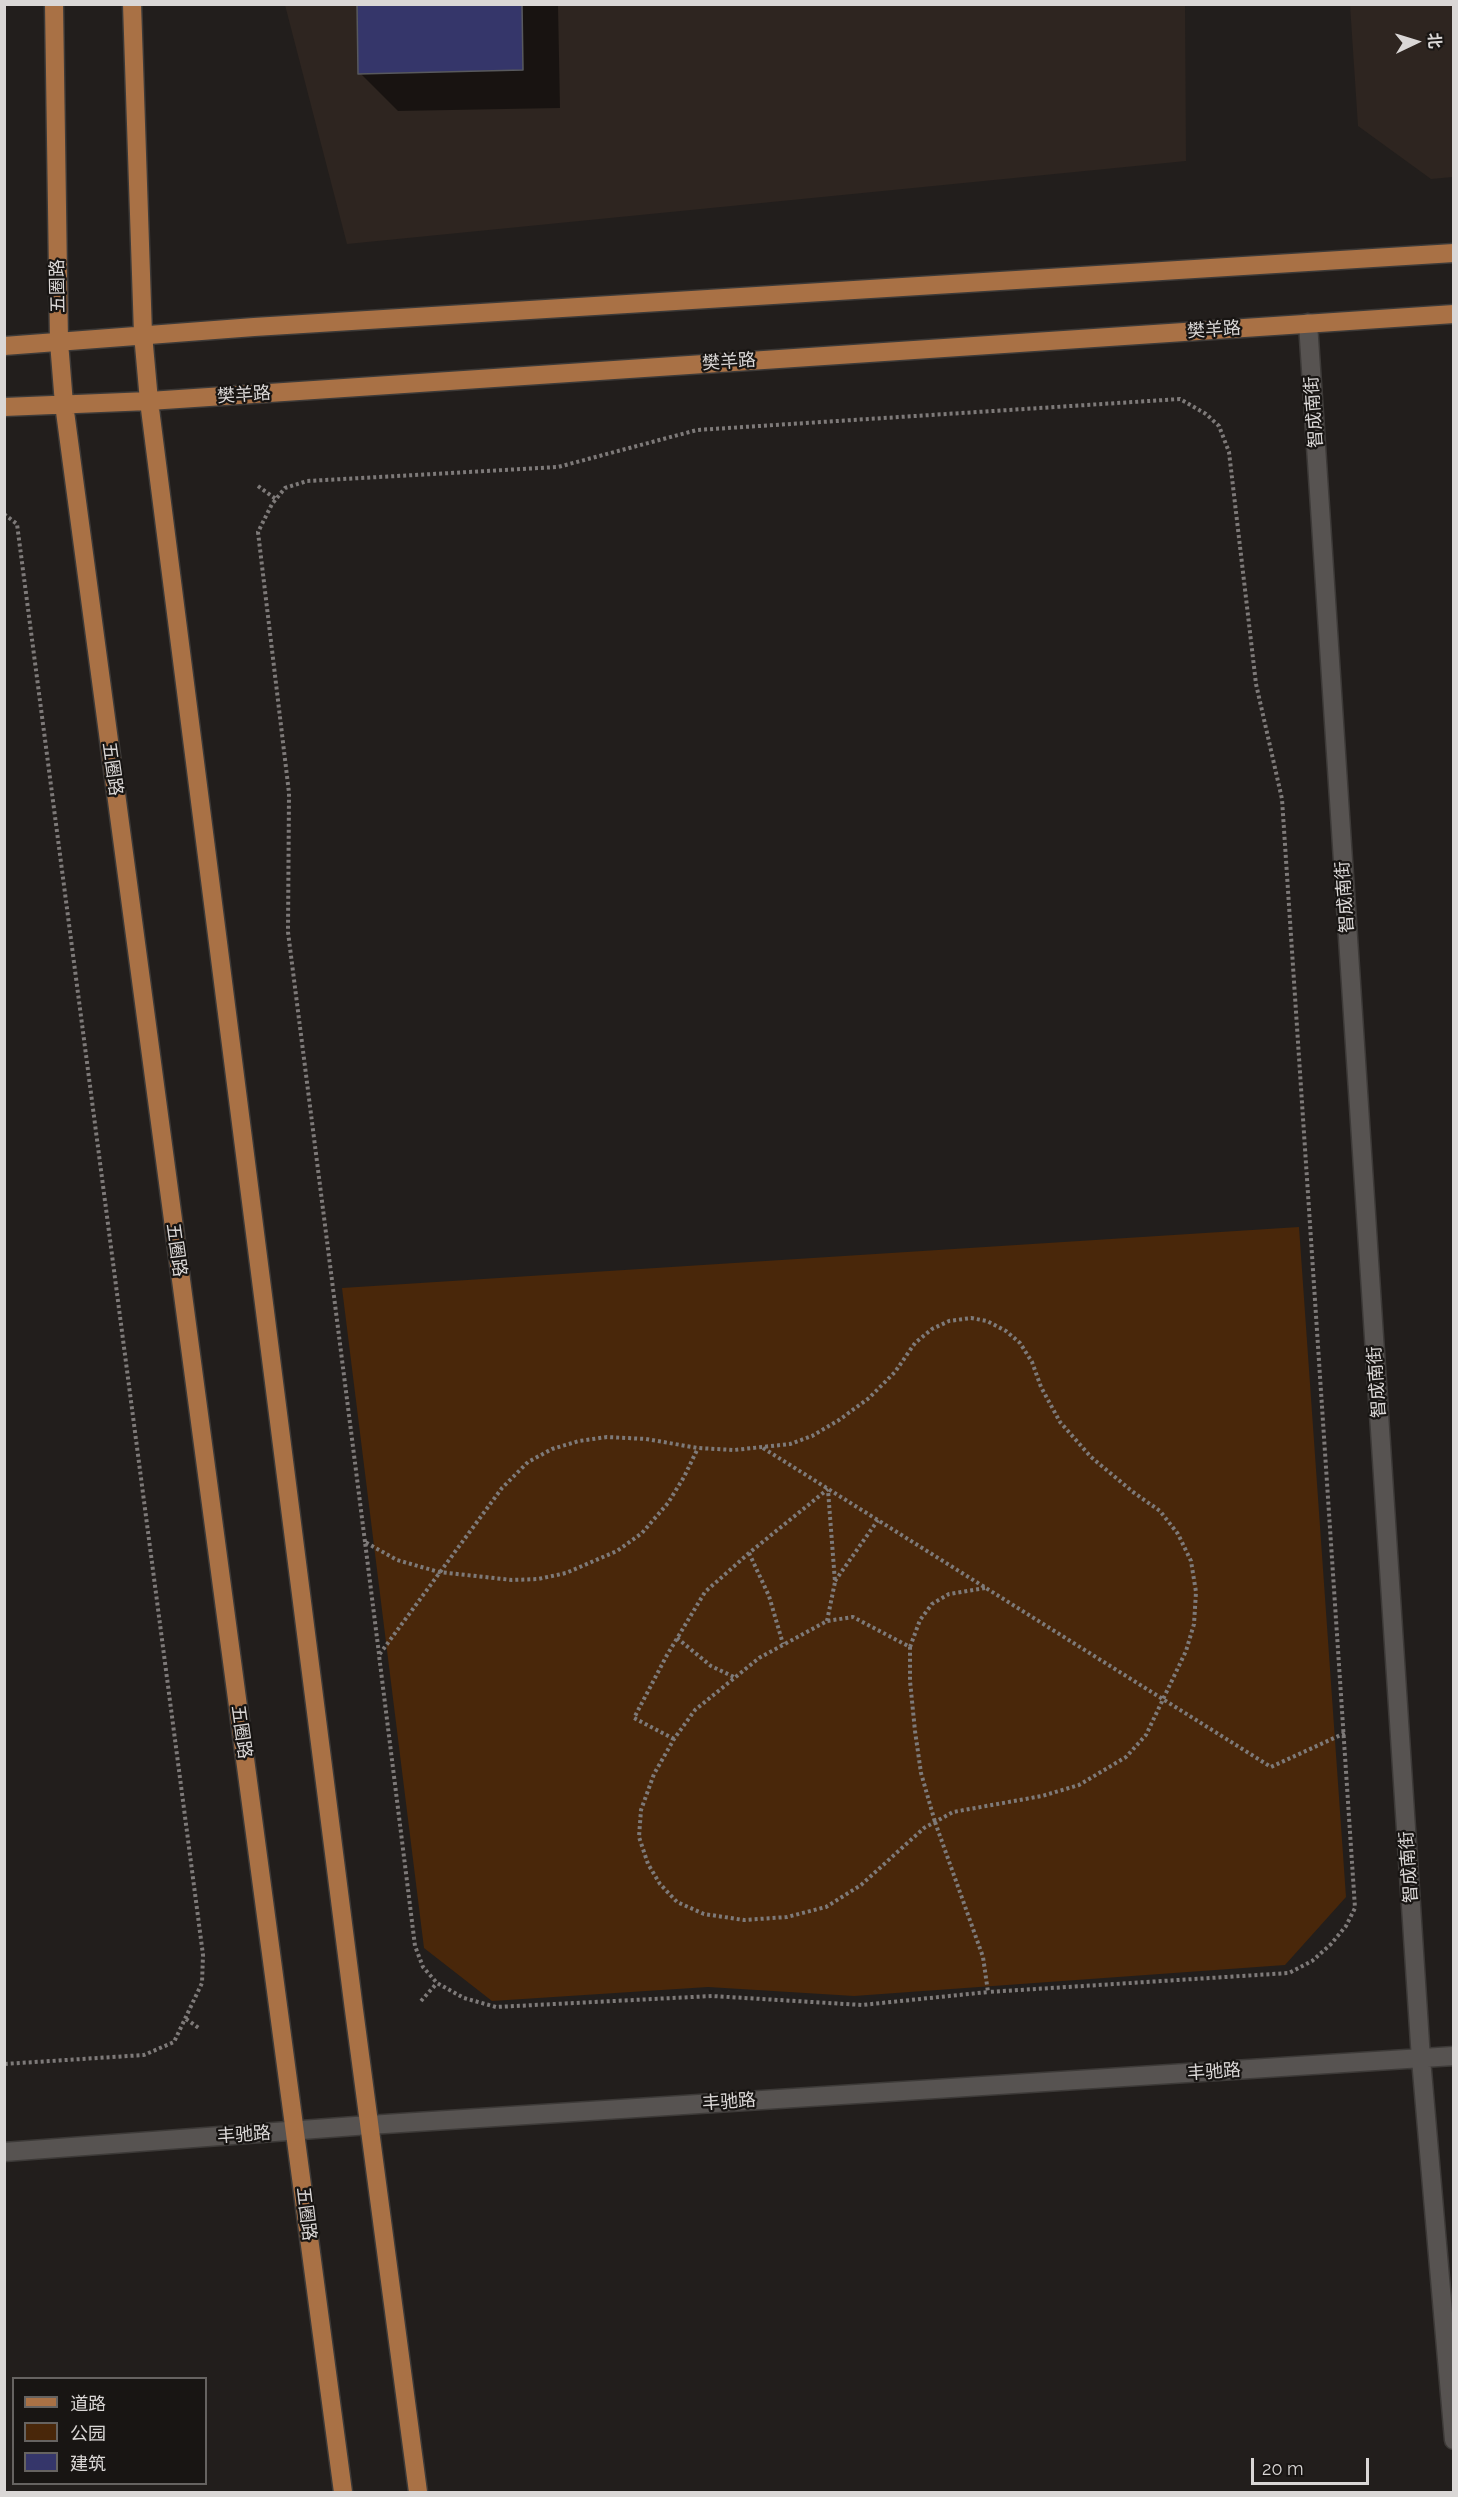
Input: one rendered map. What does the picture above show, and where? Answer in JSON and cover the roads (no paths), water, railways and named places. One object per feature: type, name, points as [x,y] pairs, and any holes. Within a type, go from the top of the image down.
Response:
[{"type":"main road","name":"五圈路","points":[[54,4],[59,342],[64,404],[343,2493]]},
{"type":"main road","points":[[132,4],[144,334],[149,401],[418,2493]]},
{"type":"main road","points":[[4,346],[144,334],[1454,253]]},
{"type":"main road","name":"樊羊路","points":[[4,407],[149,401],[1454,314]]},
{"type":"street","name":"智成南街","points":[[1308,323],[1421,2059],[1454,2440]]},
{"type":"street","name":"丰驰路","points":[[4,2152],[369,2125],[1454,2056]]}]
